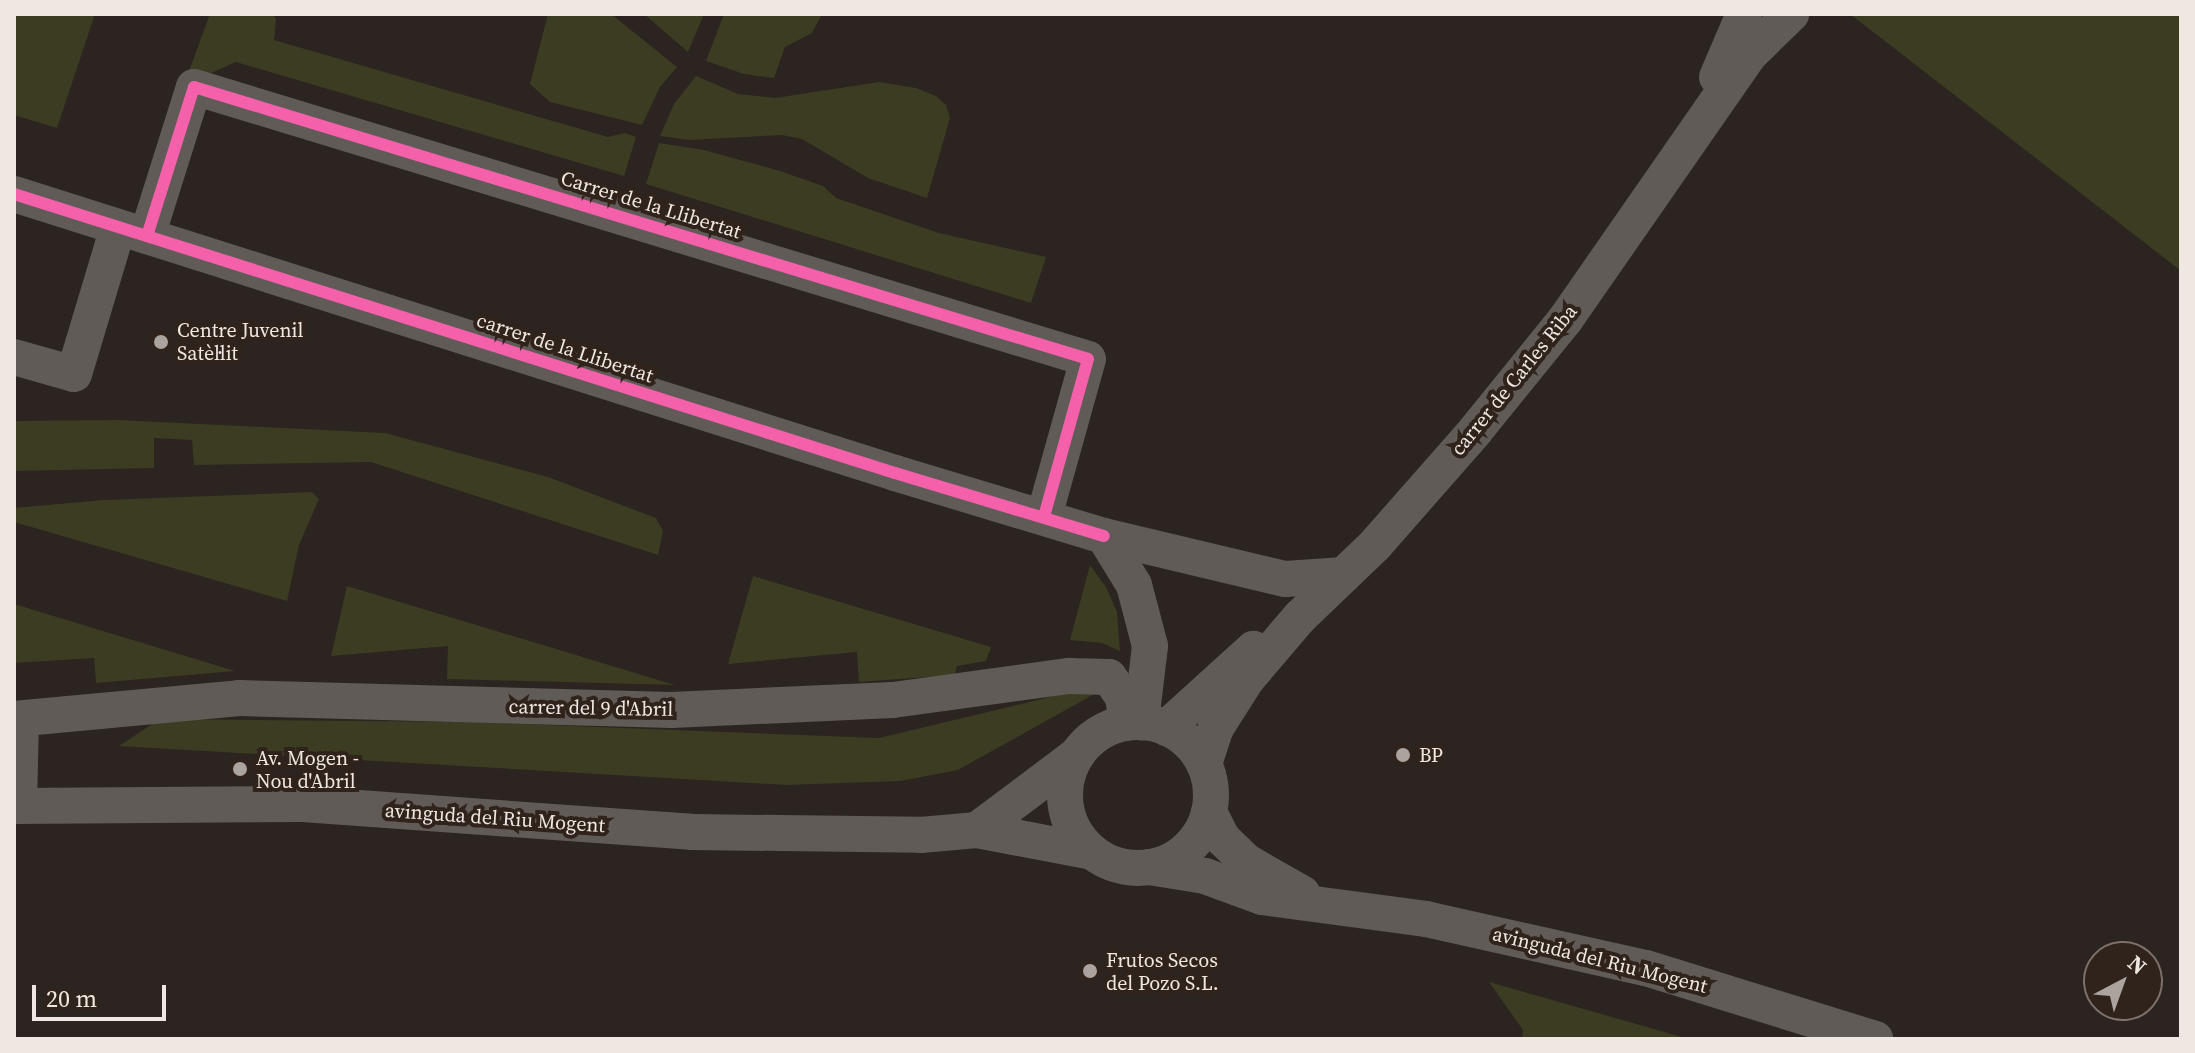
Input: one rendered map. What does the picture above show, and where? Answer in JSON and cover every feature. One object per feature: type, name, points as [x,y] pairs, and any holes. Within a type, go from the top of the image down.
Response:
[{"type":"street","name":"carrer de Carles Riba","points":[[1701,120],[1744,14]]},
{"type":"street","name":"carrer de Carles Riba","points":[[1204,764],[1216,728],[1247,679],[1300,617],[1375,545],[1475,431],[1565,320],[1749,55],[1791,14]]},
{"type":"street","name":"Carrer de la Llibertat","points":[[133,232],[194,87],[1088,359],[1044,517]]},
{"type":"street","name":"carrer de la Llibertat","points":[[14,194],[1104,536],[1285,579],[1344,575]]},
{"type":"street","points":[[14,357],[74,374],[133,232]]},
{"type":"street","points":[[1104,536],[1134,585],[1150,646],[1145,724]]},
{"type":"street","name":"carrer de Carles Riba","points":[[1145,724],[1300,617]]},
{"type":"street","name":"carrer del 9 d'Abril","points":[[16,806],[18,720],[239,698],[691,710],[893,700],[1069,676],[1109,677],[1145,724]]},
{"type":"street","points":[[977,830],[1077,755],[1101,732],[1145,724],[1183,738],[1204,764],[1211,786],[1209,812],[1192,844],[1174,858],[1149,867],[1126,867],[1092,852],[1079,839],[1066,809],[1066,781],[1077,755]]},
{"type":"street","name":"avinguda del Riu Mogent","points":[[16,806],[303,804],[691,832],[921,835],[977,830],[1092,852]]},
{"type":"street","name":"avinguda del Riu Mogent","points":[[1209,812],[1223,839],[1247,862],[1319,903]]},
{"type":"street","name":"avinguda del Riu Mogent","points":[[1149,867],[1205,876],[1262,897],[1426,919],[1646,968],[1875,1039]]},
{"type":"green space","points":[[14,14],[95,14],[57,128],[14,115]]},
{"type":"green space","points":[[210,14],[272,14],[276,19],[274,40],[608,137],[625,133],[636,137],[624,176],[236,62],[197,79],[189,71]]},
{"type":"green space","points":[[548,14],[611,14],[677,67],[660,87],[642,125],[550,102],[530,84]]},
{"type":"green space","points":[[644,14],[704,14],[688,52]]},
{"type":"green space","points":[[724,14],[822,14],[812,33],[785,47],[774,78],[744,74],[706,61]]},
{"type":"green space","points":[[1850,14],[2181,14],[2181,271]]},
{"type":"green space","points":[[696,76],[738,94],[775,98],[879,82],[916,88],[936,96],[946,105],[950,118],[927,198],[868,178],[802,139],[782,135],[689,140],[660,136],[674,104]]},
{"type":"green space","points":[[659,143],[704,150],[780,171],[823,186],[836,198],[939,233],[1046,257],[1031,303],[646,184]]},
{"type":"green space","points":[[118,420],[385,433],[548,477],[656,518],[663,531],[658,555],[371,462],[194,465],[192,440],[154,438],[154,468],[14,471],[14,421]]},
{"type":"green space","points":[[312,492],[319,499],[299,545],[287,601],[14,522],[14,508],[104,500]]},
{"type":"green space","points":[[1090,565],[1106,587],[1117,612],[1120,651],[1102,643],[1070,640]]},
{"type":"green space","points":[[753,576],[991,647],[986,661],[957,666],[955,675],[859,682],[857,652],[728,664]]},
{"type":"green space","points":[[347,586],[675,685],[447,679],[448,646],[331,656]]},
{"type":"green space","points":[[14,604],[235,671],[96,683],[94,658],[14,663]]},
{"type":"green space","points":[[1075,691],[1098,692],[958,770],[900,781],[787,785],[119,746],[160,719],[471,722],[879,738]]},
{"type":"green space","points":[[1489,982],[1689,1039],[1522,1039],[1523,1030]]},
{"type":"cycle path","points":[[147,236],[194,87],[1088,359],[1044,517]]},
{"type":"cycle path","points":[[14,194],[895,473],[1104,536]]},
{"type":"place","name":"Centre Juvenil Satèl·lit","points":[[161,342]]},
{"type":"place","name":"BP","points":[[1403,755]]},
{"type":"place","name":"Av. Mogen - Nou d'Abril","points":[[240,769]]},
{"type":"place","name":"Frutos Secos del Pozo S.L.","points":[[1090,971]]}]
